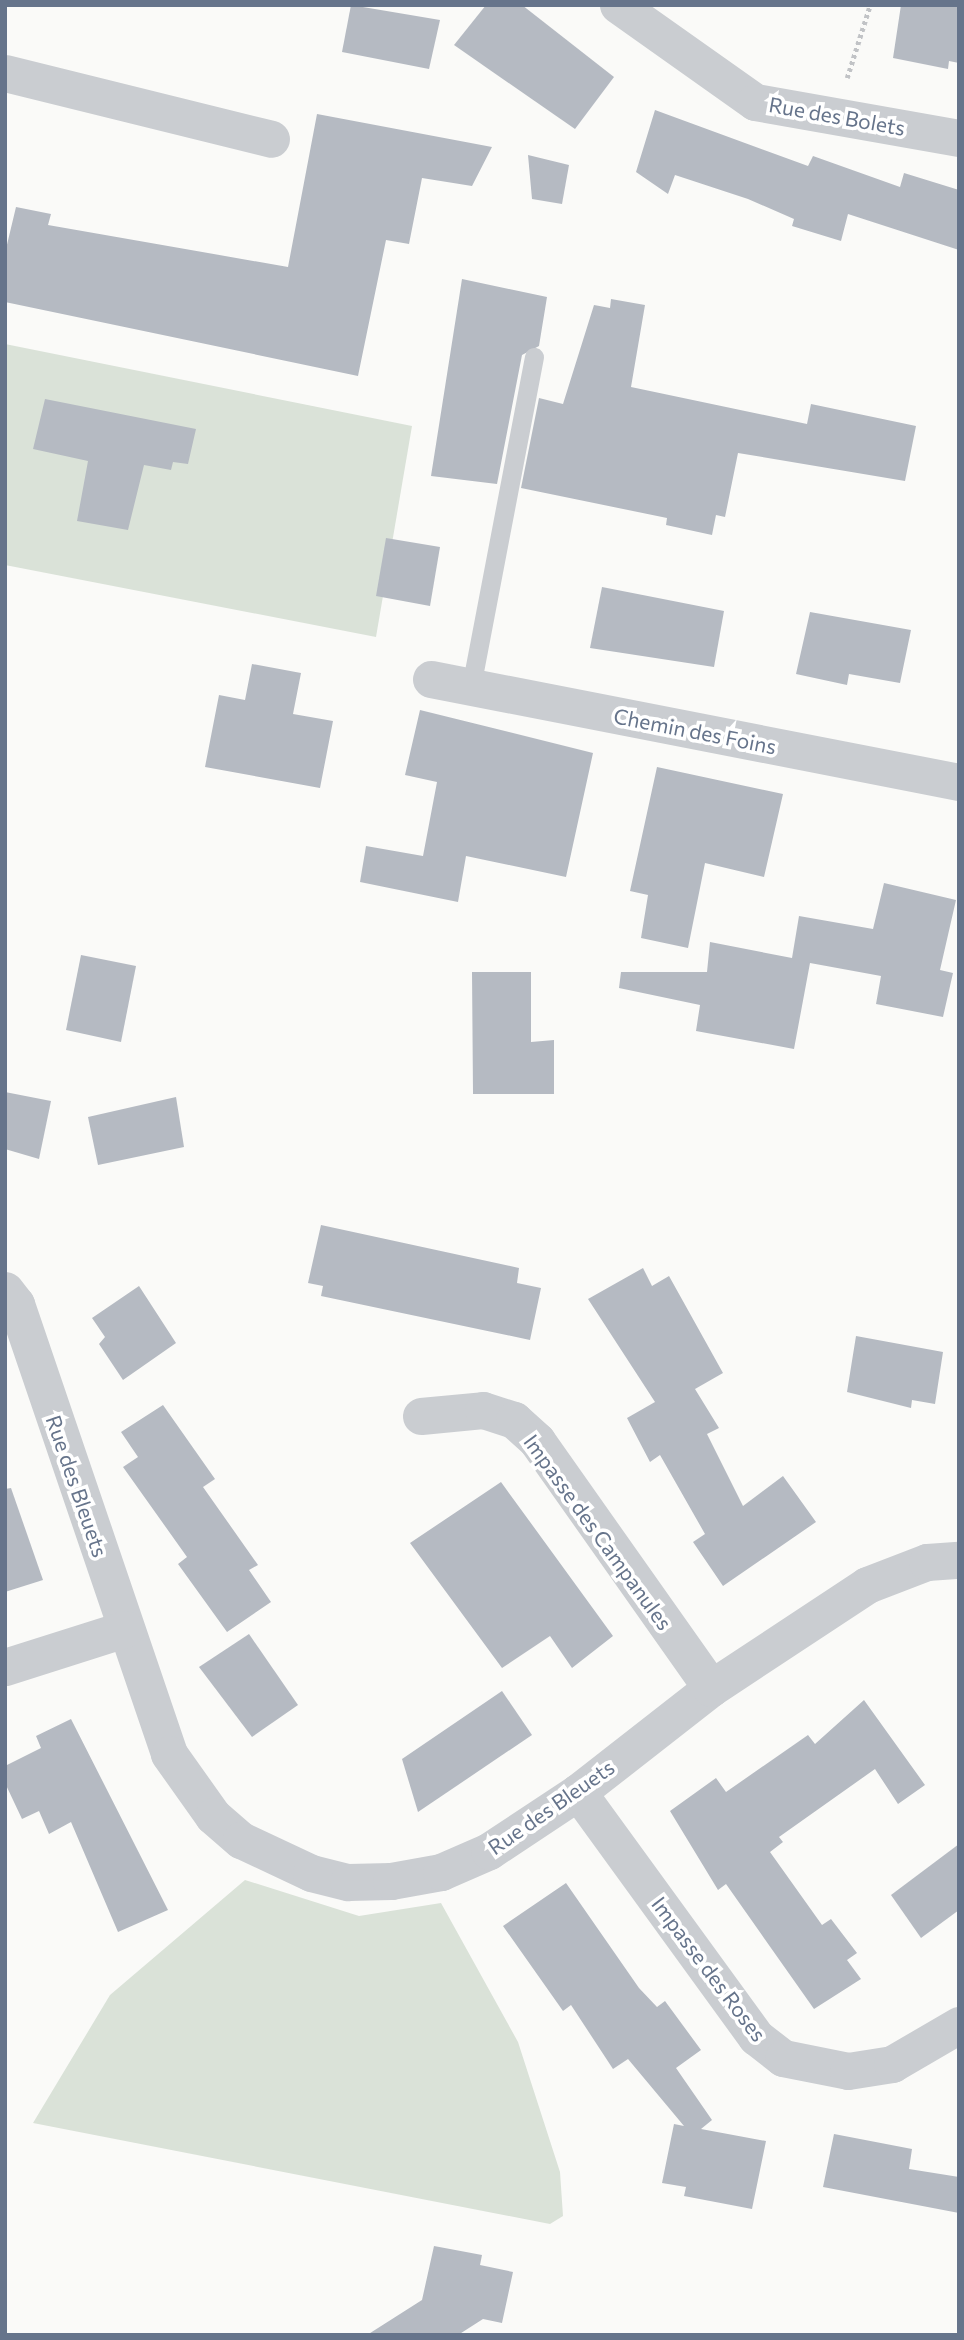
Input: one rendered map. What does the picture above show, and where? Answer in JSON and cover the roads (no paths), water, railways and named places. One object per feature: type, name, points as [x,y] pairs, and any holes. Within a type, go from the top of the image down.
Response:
[{"type":"street","name":"Rue des Bolets","points":[[618,5],[755,102],[959,138]]},
{"type":"street","points":[[5,73],[271,139]]},
{"type":"street","name":"Chemin des Foins","points":[[431,678],[959,782]]},
{"type":"street","name":"Rue des Bleuets","points":[[5,1290],[16,1304],[169,1754],[191,1789],[241,1840],[311,1873],[348,1882],[441,1871],[489,1851],[578,1792],[711,1688],[867,1585],[927,1562],[959,1560]]},
{"type":"street","name":"Impasse des Campanules","points":[[421,1416],[483,1410],[514,1420],[537,1441],[711,1688]]},
{"type":"street","points":[[5,1667],[125,1629]]},
{"type":"street","name":"Impasse des Roses","points":[[578,1792],[756,2037],[783,2058],[848,2071],[892,2064],[959,2025]]},
{"type":"lane","points":[[471,687],[534,357]]}]
